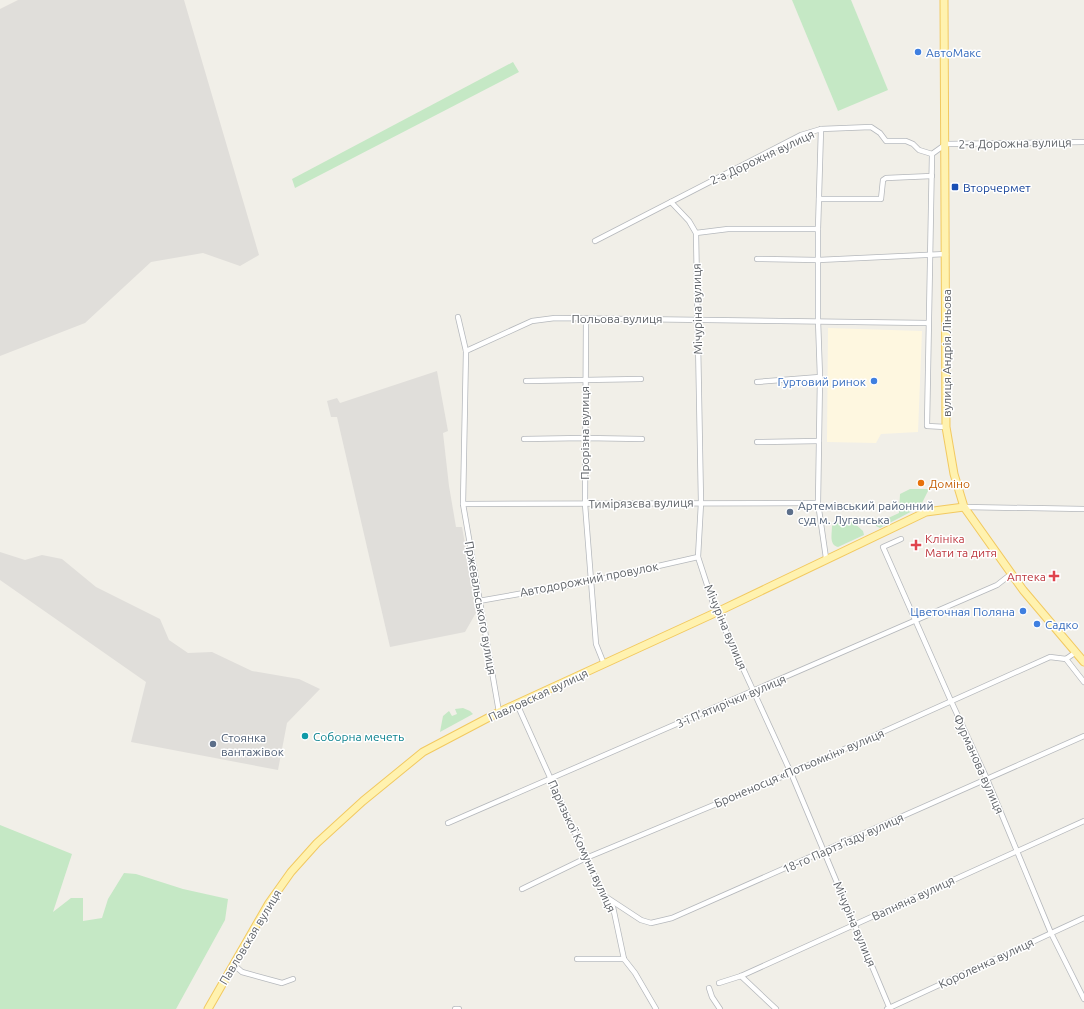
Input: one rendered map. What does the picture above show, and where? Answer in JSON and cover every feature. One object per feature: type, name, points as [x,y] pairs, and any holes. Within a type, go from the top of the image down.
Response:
[{"type":"main road","name":"вулиця Андрія Ліньова","points":[[944,0],[946,144],[946,427],[954,474],[964,508],[1011,574],[1084,662]]},
{"type":"main road","name":"Павловская вулиця","points":[[208,1009],[269,903],[291,872],[317,843],[362,801],[412,760],[499,712],[717,612],[826,558],[926,512],[964,508]]},
{"type":"street","name":"2-а Дорожня вулиця","points":[[595,241],[801,136],[821,129],[871,127],[880,133],[886,141],[906,141],[913,144],[919,150],[932,154]]},
{"type":"street","points":[[821,129],[818,229],[818,320],[820,377],[818,503],[826,558]]},
{"type":"street","name":"2-а Дорожна вулиця","points":[[946,144],[1084,142]]},
{"type":"street","points":[[946,144],[932,154],[926,426],[946,427]]},
{"type":"street","points":[[819,199],[881,199],[883,180],[886,178],[932,176]]},
{"type":"street","points":[[671,202],[689,221],[696,233],[728,229],[818,229]]},
{"type":"street","name":"Мічуріна вулиця","points":[[696,233],[701,503],[698,557],[717,612],[791,773],[889,1009]]},
{"type":"street","points":[[757,259],[818,260],[946,254]]},
{"type":"street","points":[[458,317],[466,351],[463,504]]},
{"type":"street","name":"Польова вулиця","points":[[466,351],[532,321],[555,318],[818,320],[928,323]]},
{"type":"street","name":"Прорізна вулиця","points":[[586,319],[584,381],[585,504],[596,644],[604,664]]},
{"type":"street","points":[[757,382],[820,377]]},
{"type":"street","points":[[526,381],[641,379]]},
{"type":"street","points":[[524,439],[642,439]]},
{"type":"street","points":[[757,442],[819,441]]},
{"type":"street","name":"Тимірязєва вулиця","points":[[463,504],[818,503]]},
{"type":"street","name":"Пржевальського вулиця","points":[[463,504],[499,712]]},
{"type":"street","points":[[964,508],[1084,509]]},
{"type":"street","name":"Фурманова вулиця","points":[[901,539],[883,548],[987,779],[1052,933],[1084,999]]},
{"type":"street","name":"Автодорожний провулок","points":[[479,601],[592,581],[698,557]]},
{"type":"street","name":"3-ї П’ятирічки вулиця","points":[[448,823],[997,585],[1011,574]]},
{"type":"street","points":[[1076,652],[1066,659],[1084,682]]},
{"type":"street","name":"Броненосця «Потьомкін» вулиця","points":[[522,889],[586,858],[791,773],[1050,657],[1066,659]]},
{"type":"street","name":"Паризької Комуни вулиця","points":[[517,704],[603,895],[613,907],[624,959],[635,973],[656,1009]]},
{"type":"street","name":"18-го Партз’їзду вулиця","points":[[603,895],[642,920],[651,923],[672,918],[1084,736]]},
{"type":"street","name":"Вапняна вулиця","points":[[719,983],[741,976],[1084,821]]},
{"type":"street","name":"Короленка вулиця","points":[[889,1009],[1084,918]]},
{"type":"street","points":[[576,959],[624,959]]},
{"type":"street","points":[[234,965],[242,972],[282,983],[293,979]]},
{"type":"street","points":[[741,976],[776,1009]]},
{"type":"street","points":[[709,988],[712,997],[720,1009]]},
{"type":"shaded area","points":[[18,0],[184,0],[259,255],[240,266],[203,253],[151,262],[85,323],[0,356],[0,9]]},
{"type":"shaded area","name":"Гуртовий ринок","points":[[828,328],[922,331],[918,432],[881,434],[876,443],[827,442]]},
{"type":"shaded area","points":[[437,371],[448,431],[443,433],[449,486],[456,527],[462,527],[477,611],[465,632],[390,647],[337,417],[331,417],[327,401],[337,398],[340,403]]},
{"type":"shaded area","points":[[0,552],[25,560],[42,555],[62,559],[96,587],[160,619],[169,640],[188,653],[212,652],[252,671],[299,679],[320,689],[287,723],[278,770],[131,742],[146,682],[0,580]]},
{"type":"green space","points":[[792,0],[851,0],[888,90],[838,111]]},
{"type":"green space","points":[[513,62],[519,72],[295,188],[292,179]]},
{"type":"green space","points":[[910,489],[929,489],[920,507],[880,528],[876,526],[876,522],[879,519],[884,520],[899,513],[900,494]]},
{"type":"green space","points":[[837,521],[853,522],[863,531],[864,535],[838,547],[835,546],[832,542],[832,526]]},
{"type":"green space","points":[[463,708],[473,714],[440,732],[443,716],[449,711],[452,716],[457,714],[455,709]]},
{"type":"green space","points":[[0,825],[72,854],[53,912],[71,898],[83,898],[83,921],[102,918],[108,899],[124,873],[136,874],[183,889],[228,899],[225,920],[176,1009],[0,1009]]},
{"type":"place","name":"АвтоМакс","points":[[918,52]]},
{"type":"place","name":"Вторчермет","points":[[955,187]]},
{"type":"place","name":"Гуртовий ринок","points":[[874,381]]},
{"type":"place","name":"Доміно","points":[[921,483]]},
{"type":"place","name":"Артемівський районний суд м. Луганська","points":[[790,512]]},
{"type":"place","name":"Клініка Мати та дитя","points":[[916,545]]},
{"type":"place","name":"Аптека","points":[[1054,576]]},
{"type":"place","name":"Цветочная Поляна","points":[[1023,611]]},
{"type":"place","name":"Садко","points":[[1037,624]]},
{"type":"place","name":"Соборна мечеть","points":[[305,736]]},
{"type":"place","name":"Стоянка вантажівок","points":[[213,744]]}]
